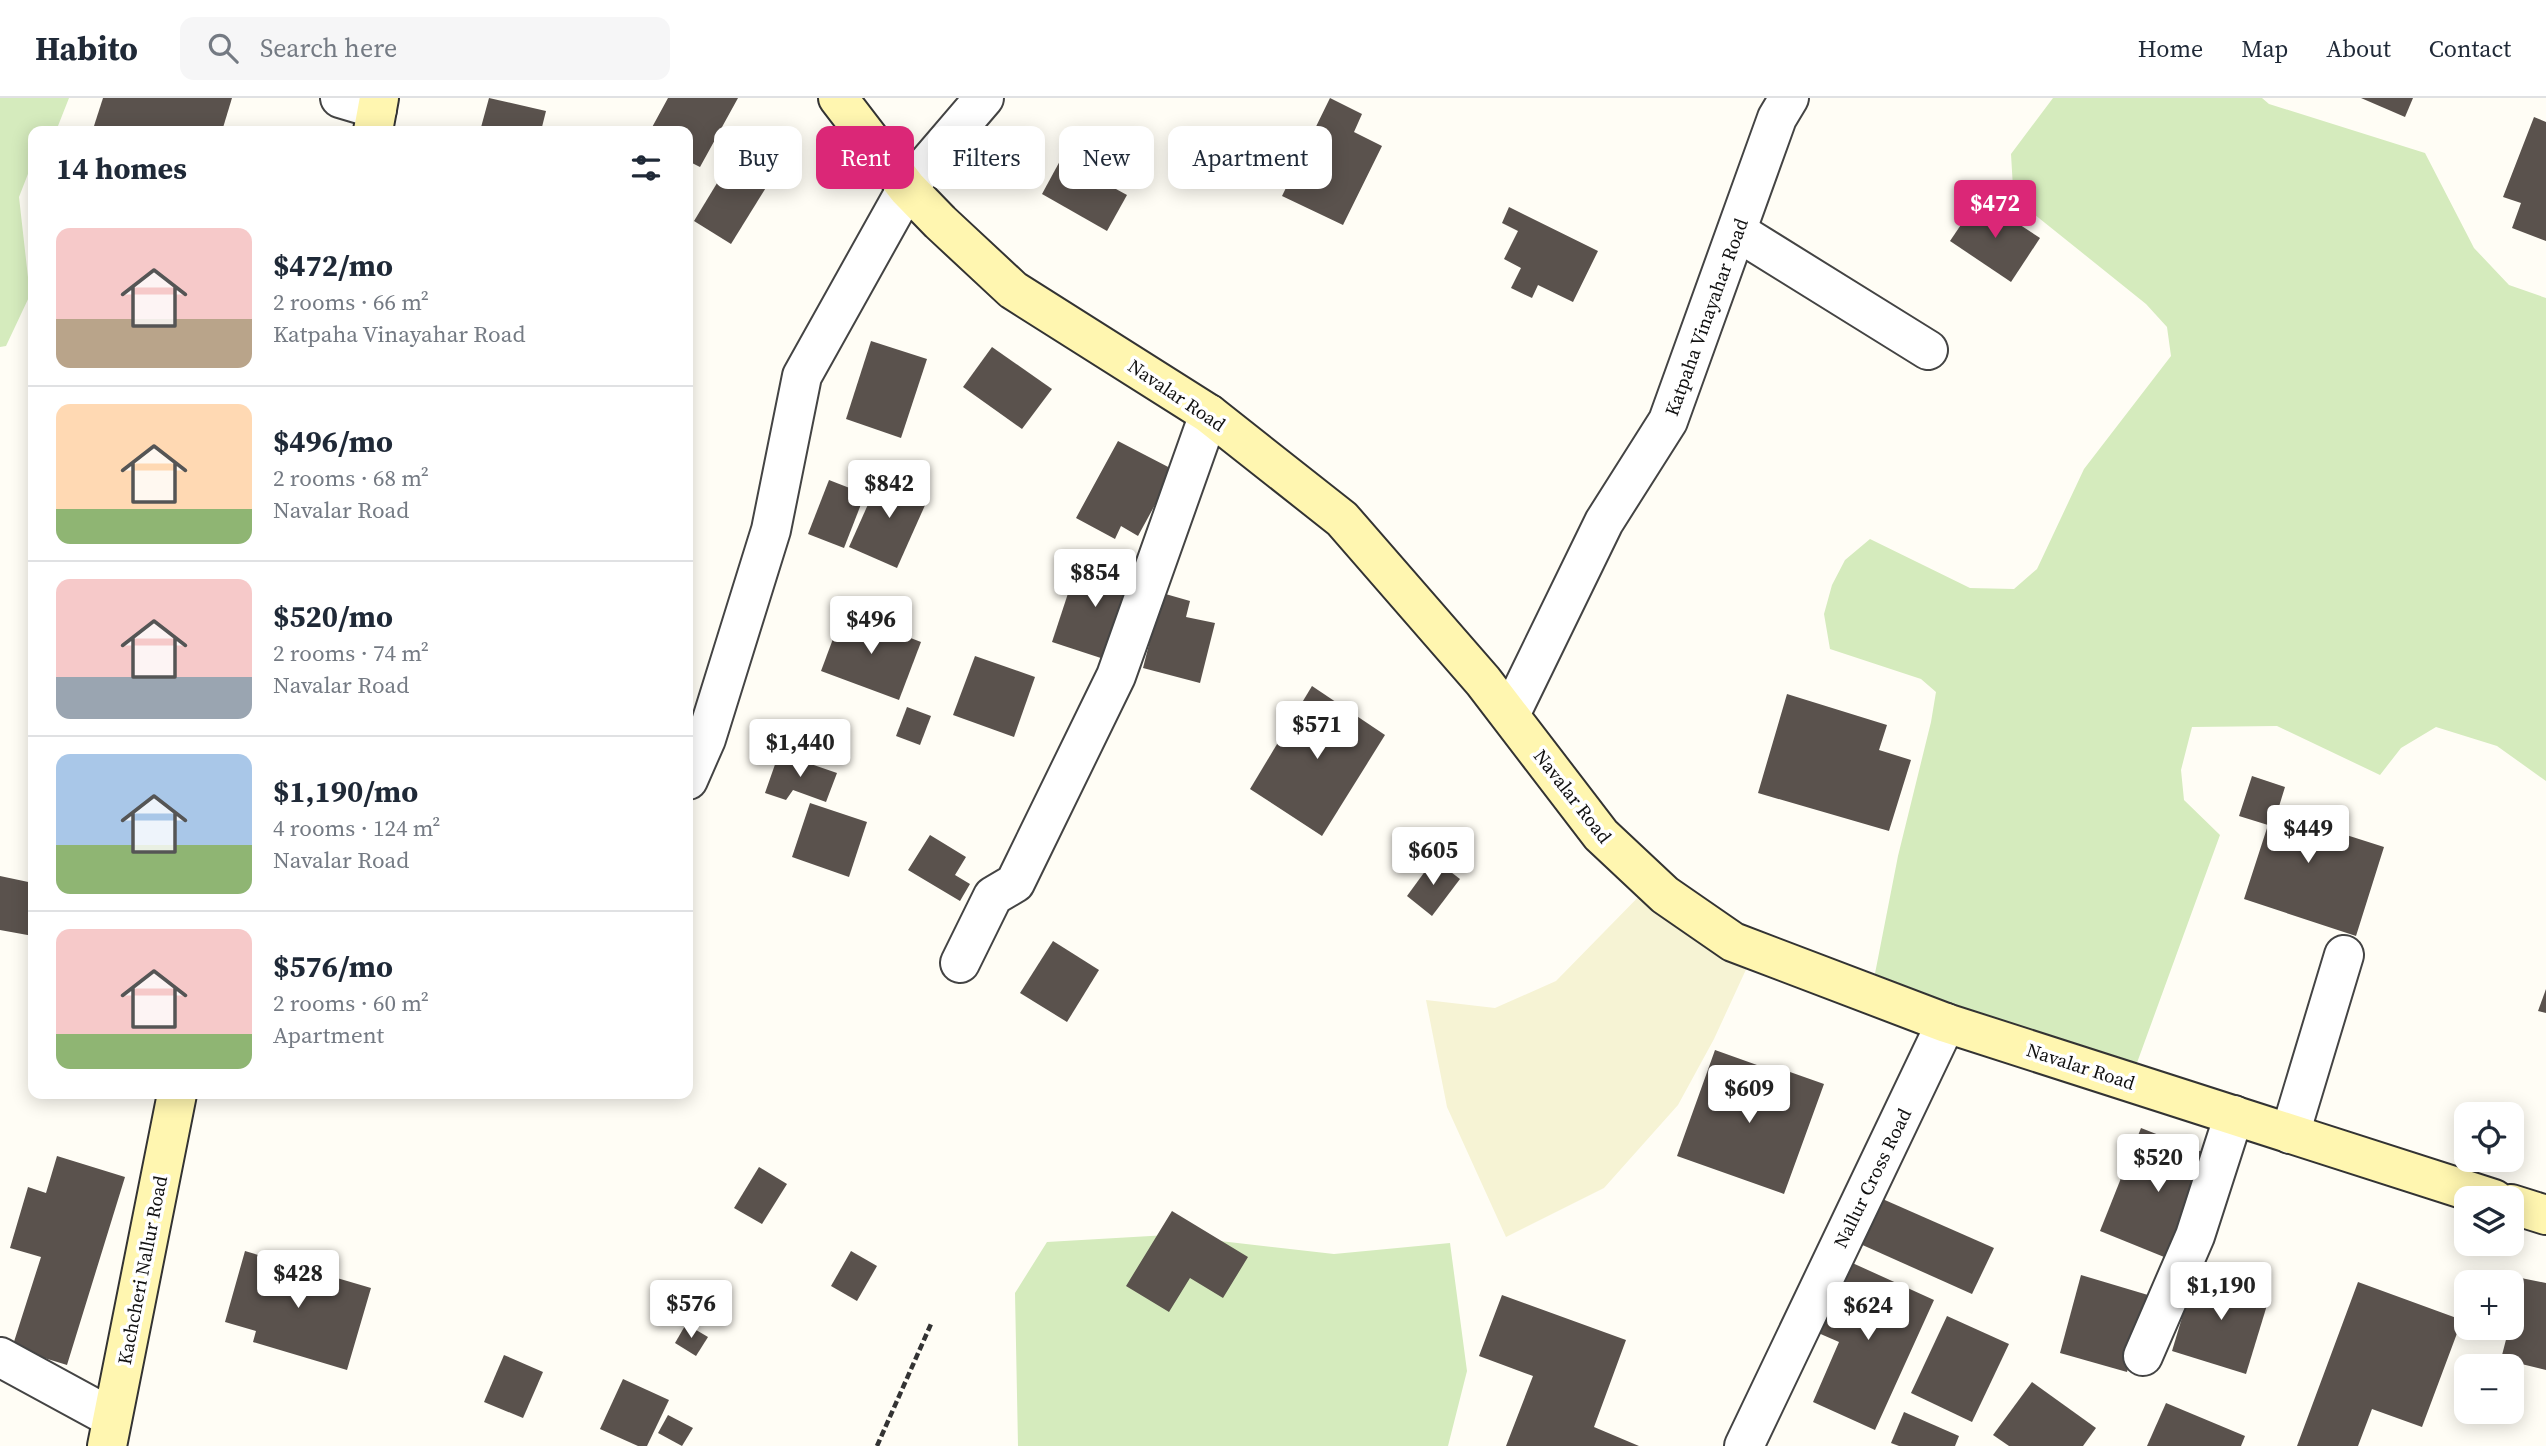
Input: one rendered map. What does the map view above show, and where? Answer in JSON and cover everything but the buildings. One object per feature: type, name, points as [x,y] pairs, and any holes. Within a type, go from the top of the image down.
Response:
[{"type":"street","points":[[340,98],[376,113]]},
{"type":"street","name":"Navalar Road","points":[[838,98],[859,126]]},
{"type":"street","points":[[914,180],[984,98]]},
{"type":"street","name":"Katpaha Vinayahar Road","points":[[1510,715],[1604,522],[1668,421],[1777,118],[1789,98]]},
{"type":"street","points":[[693,769],[706,739],[771,530],[802,376],[906,189]]},
{"type":"street","name":"Navalar Road","points":[[908,189],[1013,290],[1209,414],[1342,519],[1483,681],[1601,835],[1665,895],[1733,942],[1946,1023],[2454,1186]]},
{"type":"street","points":[[1738,232],[1928,350]]},
{"type":"street","points":[[960,963],[993,896],[1015,883],[1116,676],[1209,414]]},
{"type":"street","points":[[2290,1134],[2344,955]]},
{"type":"street","name":"Nallur Cross Road","points":[[1744,1446],[1946,1023]]},
{"type":"street","name":"Kachcheri Nallur Road","points":[[109,1432],[176,1099]]},
{"type":"street","points":[[2143,1356],[2195,1236],[2234,1115]]},
{"type":"street","points":[[2524,1208],[2546,1215]]},
{"type":"street","points":[[0,1357],[109,1432]]},
{"type":"path","points":[[877,1446],[931,1324]]},
{"type":"shaded area","points":[[1652,883],[1755,950],[1714,1039],[1678,1105],[1604,1188],[1506,1237],[1447,1107],[1426,1000],[1495,1008],[1556,981]]},
{"type":"green space","points":[[0,98],[69,98],[58,126],[28,126],[28,174],[19,197],[28,299],[6,346],[0,347]]},
{"type":"green space","points":[[2053,98],[2262,98],[2269,104],[2425,153],[2474,248],[2509,285],[2546,298],[2546,781],[2497,746],[2436,727],[2401,748],[2380,775],[2277,726],[2192,727],[2181,770],[2184,800],[2220,835],[2130,1082],[1871,994],[1898,856],[1936,692],[1921,679],[1830,649],[1824,614],[1832,585],[1845,560],[1870,539],[1970,588],[2014,589],[2037,569],[2084,469],[2171,356],[2167,327],[2146,304],[2024,206],[2013,188],[2011,154]]},
{"type":"green space","points":[[1168,1235],[1334,1254],[1450,1243],[1467,1371],[1448,1446],[1018,1446],[1015,1293],[1047,1242]]}]
